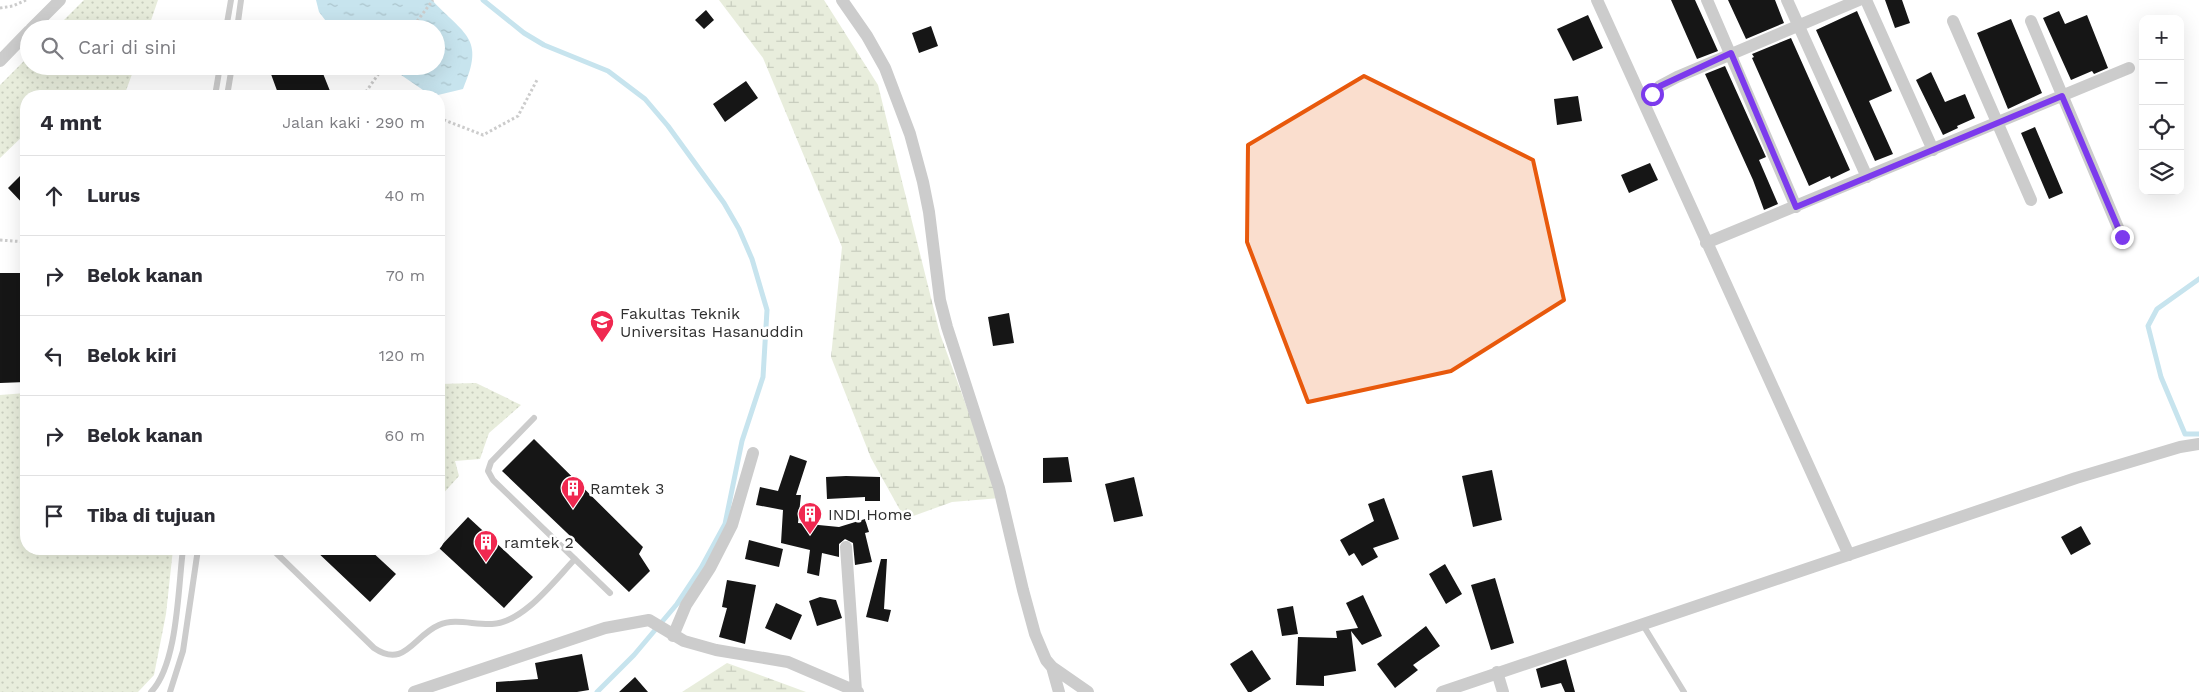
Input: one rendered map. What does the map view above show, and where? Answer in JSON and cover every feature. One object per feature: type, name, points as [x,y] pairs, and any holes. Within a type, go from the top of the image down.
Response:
[{"type":"street","points":[[40,20],[60,0]]},
{"type":"street","points":[[842,0],[867,36],[885,68],[910,134],[929,212],[940,300],[946,327],[999,488],[1035,634],[1042,652],[1052,668],[1059,692]]},
{"type":"street","points":[[1597,0],[1849,555]]},
{"type":"street","points":[[1707,0],[1796,207]]},
{"type":"street","points":[[1787,0],[1867,177]]},
{"type":"street","points":[[1646,105],[1660,86],[1731,53],[1859,0]]},
{"type":"street","points":[[1866,0],[1934,150]]},
{"type":"street","points":[[1953,21],[2031,200]]},
{"type":"street","points":[[2031,21],[2122,237]]},
{"type":"street","points":[[0,60],[20,40]]},
{"type":"street","points":[[1706,243],[2129,68]]},
{"type":"street","points":[[1442,692],[1849,555],[1878,543],[2106,468],[2180,447],[2199,444]]},
{"type":"street","points":[[669,633],[710,568],[732,526],[754,453]]},
{"type":"street","points":[[414,692],[605,628],[637,621],[653,622],[669,633],[701,647],[788,662],[857,691],[846,547]]},
{"type":"street","points":[[1052,668],[1088,692]]},
{"type":"street","points":[[1497,672],[1504,692]]},
{"type":"lane","points":[[228,20],[231,0]]},
{"type":"lane","points":[[238,20],[241,0]]},
{"type":"lane","points":[[216,90],[218,75]]},
{"type":"lane","points":[[228,90],[230,75]]},
{"type":"lane","points":[[534,418],[492,462],[488,471],[493,480],[610,593]]},
{"type":"lane","points":[[150,692],[164,667],[171,645],[179,599],[182,555]]},
{"type":"lane","points":[[170,692],[183,651],[197,555]]},
{"type":"lane","points":[[278,555],[374,648],[385,655],[393,656],[401,654],[436,626],[447,622],[494,624],[511,619],[528,608],[575,559]]},
{"type":"lane","points":[[1643,625],[1684,692]]},
{"type":"path","points":[[0,8],[13,6],[26,0]]},
{"type":"path","points":[[418,20],[433,0]]},
{"type":"path","points":[[367,90],[377,75]]},
{"type":"path","points":[[445,120],[483,135],[518,116],[537,80]]},
{"type":"path","points":[[0,240],[20,242]]},
{"type":"highlighted area","points":[[1364,76],[1533,160],[1564,300],[1451,371],[1308,402],[1247,242],[1248,145]]},
{"type":"green space","points":[[84,0],[158,0],[151,20],[64,20]]},
{"type":"green space","points":[[719,0],[824,0],[878,85],[940,334],[1000,498],[952,502],[905,519],[871,458],[831,357],[842,247],[763,58]]},
{"type":"green space","points":[[20,65],[20,75],[132,75],[126,90],[20,90],[20,139],[0,158],[0,85]]},
{"type":"green space","points":[[476,383],[521,405],[489,433],[480,459],[455,461],[459,476],[445,491],[445,384]]},
{"type":"green space","points":[[20,393],[20,555],[172,555],[166,614],[154,675],[138,692],[0,692],[0,395]]},
{"type":"green space","points":[[727,663],[806,692],[682,692]]},
{"type":"water","points":[[316,0],[432,0],[462,30],[472,47],[470,72],[463,89],[445,93],[445,90],[423,90],[401,75],[445,75],[445,20],[325,20],[319,12]]},
{"type":"building","points":[[1671,0],[1695,0],[1718,51],[1697,59]]},
{"type":"building","points":[[1728,0],[1775,0],[1784,23],[1746,39]]},
{"type":"building","points":[[1885,0],[1902,0],[1910,23],[1895,28]]},
{"type":"building","points":[[706,10],[714,20],[704,29],[695,20]]},
{"type":"building","points":[[1857,11],[1892,91],[1869,101],[1893,154],[1875,161],[1816,30]]},
{"type":"building","points":[[2059,11],[2065,24],[2087,15],[2108,68],[2094,74],[2092,71],[2071,80],[2043,18]]},
{"type":"building","points":[[1588,15],[1603,48],[1573,61],[1557,29]]},
{"type":"building","points":[[2011,19],[2042,93],[2008,109],[1977,33]]},
{"type":"building","points":[[931,26],[938,46],[919,53],[912,33]]},
{"type":"building","points":[[1791,38],[1850,170],[1831,179],[1830,176],[1809,186],[1752,58],[1754,57],[1752,54]]},
{"type":"building","points":[[1725,66],[1766,157],[1759,160],[1778,204],[1764,210],[1753,180],[1705,74]]},
{"type":"building","points":[[1931,72],[1945,102],[1965,94],[1975,118],[1943,135],[1916,80]]},
{"type":"building","points":[[271,75],[324,75],[330,90],[277,90]]},
{"type":"building","points":[[746,81],[758,98],[725,122],[713,104]]},
{"type":"building","points":[[1578,96],[1582,121],[1557,125],[1554,99]]},
{"type":"building","points":[[2035,127],[2063,193],[2049,199],[2021,133]]},
{"type":"building","points":[[1650,163],[1658,180],[1629,193],[1621,175]]},
{"type":"building","points":[[20,176],[20,201],[8,188]]},
{"type":"building","points":[[0,273],[20,273],[20,382],[0,383]]},
{"type":"building","points":[[1009,313],[1014,343],[993,346],[988,317]]},
{"type":"building","name":"Ramtek 3","points":[[534,439],[643,547],[639,554],[650,571],[629,592],[502,471]]},
{"type":"building","points":[[790,455],[807,461],[796,495],[801,495],[798,523],[839,527],[865,519],[869,532],[865,533],[872,562],[855,565],[853,543],[845,539],[839,544],[839,557],[822,553],[819,576],[807,573],[810,550],[781,543],[783,510],[756,505],[760,487],[778,491]]},
{"type":"building","points":[[1068,457],[1072,482],[1043,483],[1043,458]]},
{"type":"building","points":[[1492,470],[1502,520],[1473,527],[1462,476]]},
{"type":"building","points":[[826,477],[880,477],[880,501],[865,501],[865,497],[827,499]]},
{"type":"building","points":[[1134,477],[1143,516],[1114,522],[1105,484]]},
{"type":"building","points":[[1384,498],[1399,539],[1373,548],[1378,557],[1362,566],[1354,553],[1349,556],[1340,540],[1374,521],[1368,504]]},
{"type":"building","name":"ramtek 2","points":[[468,517],[533,577],[504,608],[445,554],[445,542]]},
{"type":"building","points":[[2081,526],[2091,544],[2071,555],[2061,537]]},
{"type":"building","points":[[749,540],[783,549],[779,567],[745,559]]},
{"type":"building","points":[[320,555],[375,555],[396,574],[370,602]]},
{"type":"building","points":[[881,559],[887,559],[884,609],[891,610],[888,622],[866,617]]},
{"type":"building","points":[[1445,564],[1462,594],[1446,604],[1429,574]]},
{"type":"building","points":[[1495,578],[1514,643],[1491,650],[1471,585]]},
{"type":"building","points":[[727,580],[756,585],[745,644],[719,637],[727,608],[722,607]]},
{"type":"building","points":[[1363,595],[1382,636],[1362,645],[1351,631],[1356,671],[1324,676],[1324,686],[1296,685],[1298,637],[1337,638],[1336,631],[1358,628],[1346,603]]},
{"type":"building","points":[[820,597],[836,600],[842,618],[817,626],[809,601]]},
{"type":"building","points":[[776,603],[802,615],[791,640],[765,628]]},
{"type":"building","points":[[1293,606],[1298,634],[1282,636],[1277,609]]},
{"type":"building","points":[[1426,626],[1440,646],[1413,665],[1418,670],[1395,688],[1377,664]]},
{"type":"building","points":[[1252,650],[1271,679],[1248,692],[1230,664]]},
{"type":"building","points":[[582,654],[589,690],[577,692],[496,692],[496,682],[538,679],[535,663]]},
{"type":"building","points":[[1566,659],[1575,692],[1565,692],[1561,683],[1541,688],[1536,669]]},
{"type":"building","points":[[635,677],[648,692],[619,692]]},
{"type":"waterway","points":[[483,0],[524,33],[544,45],[608,71],[645,99],[668,126],[724,203],[739,229],[752,259],[767,310],[763,377],[742,441],[725,524],[701,568],[677,604],[634,655],[597,692]]},
{"type":"waterway","points":[[2199,279],[2157,309],[2148,326],[2161,377],[2185,434],[2199,434]]},
{"type":"place","name":"Fakultas Teknik Universitas Hasanuddin","points":[[602,343]]},
{"type":"place","name":"Ramtek 3","points":[[573,509]]},
{"type":"place","name":"INDI Home","points":[[810,535]]},
{"type":"place","name":"ramtek 2","points":[[486,563]]},
{"type":"route","points":[[1652,94],[1660,86],[1731,53],[1796,207],[2062,96],[2122,237]]}]
